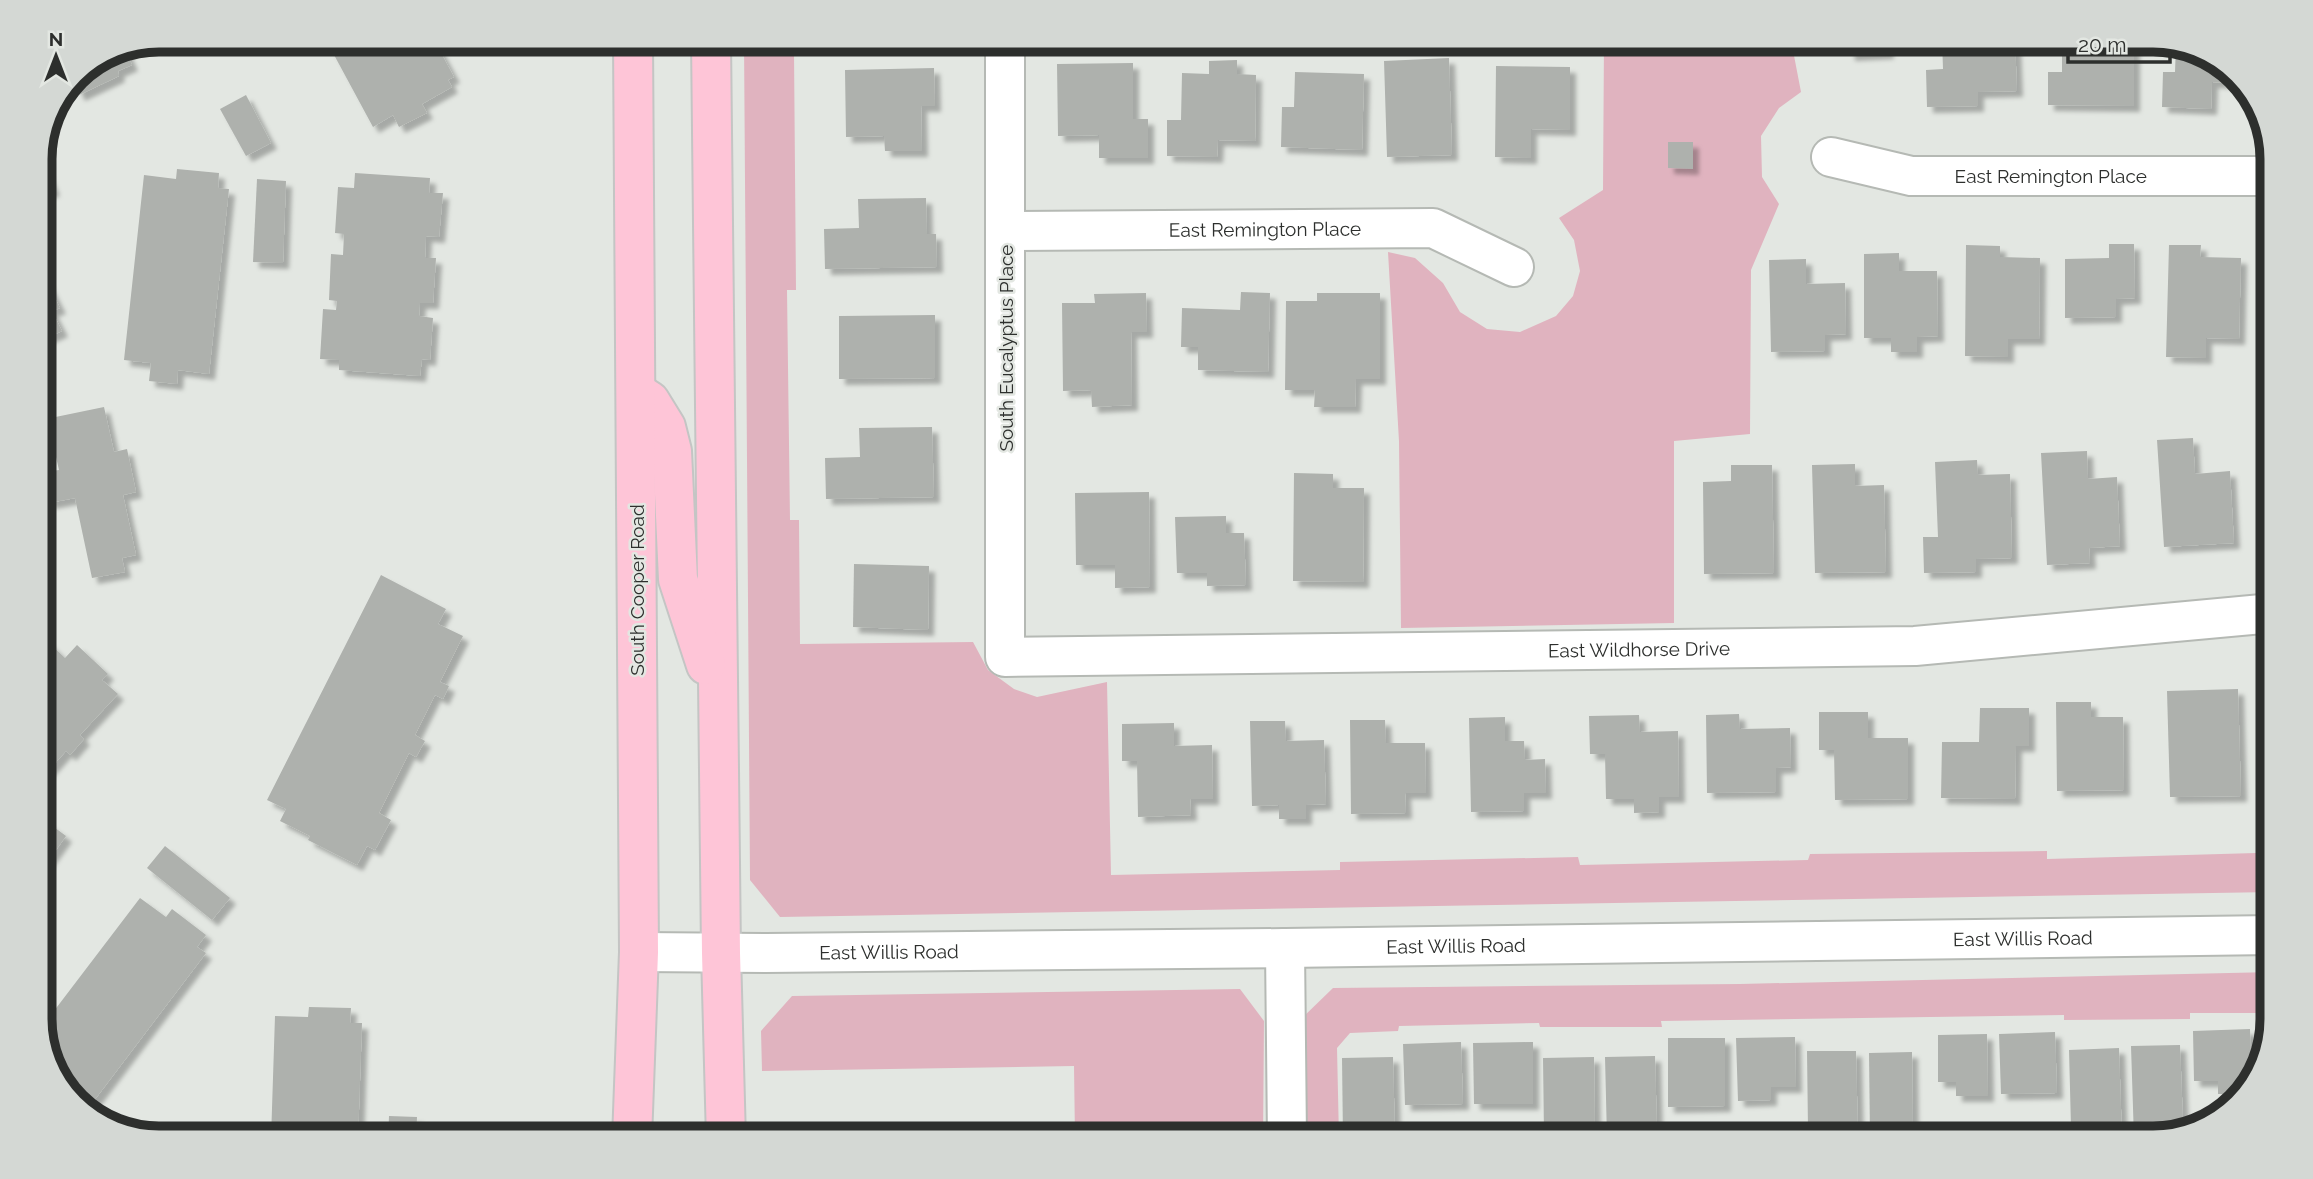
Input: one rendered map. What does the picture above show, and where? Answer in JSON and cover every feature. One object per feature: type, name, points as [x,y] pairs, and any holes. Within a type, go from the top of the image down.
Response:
[{"type":"main road","name":"South Cooper Road","points":[[632,1126],[639,952],[633,53]]},
{"type":"main road","points":[[711,53],[721,953],[726,1126]]},
{"type":"main road","points":[[636,392],[650,401],[666,427],[672,451],[678,579],[718,704]]},
{"type":"street","name":"South Eucalyptus Place","points":[[1005,53],[1005,657]]},
{"type":"street","name":"East Remington Place","points":[[1831,157],[1911,176],[2260,176]]},
{"type":"street","name":"East Remington Place","points":[[1006,231],[1433,228],[1514,267]]},
{"type":"street","name":"East Wildhorse Drive","points":[[1005,657],[1915,646],[2260,614]]},
{"type":"street","name":"East Willis Road","points":[[639,952],[1285,948],[2260,934]]},
{"type":"street","points":[[1285,948],[1287,1126]]},
{"type":"shaded area","points":[[744,53],[794,53],[796,290],[787,290],[790,520],[799,520],[800,644],[973,642],[988,670],[1014,689],[1037,697],[1107,682],[1111,875],[1340,870],[1340,862],[1578,857],[1580,865],[1808,860],[1810,854],[2047,851],[2047,859],[2256,853],[2256,845],[2260,845],[2260,892],[780,917],[750,880]]},
{"type":"shaded area","points":[[1604,53],[1794,53],[1801,92],[1779,108],[1761,136],[1762,177],[1779,204],[1751,270],[1750,434],[1674,441],[1674,623],[1401,628],[1399,441],[1388,252],[1415,258],[1443,283],[1460,312],[1487,329],[1520,332],[1556,316],[1573,296],[1580,271],[1574,240],[1559,218],[1603,190]]},
{"type":"shaded area","points":[[2260,972],[2260,1013],[2190,1013],[2190,1019],[2064,1020],[2064,1015],[1661,1021],[1662,1027],[1540,1027],[1539,1023],[1399,1026],[1398,1031],[1350,1033],[1337,1048],[1339,1126],[1304,1126],[1300,1020],[1333,988],[1740,984]]},
{"type":"shaded area","points":[[1240,989],[1264,1021],[1263,1126],[1075,1126],[1074,1066],[762,1071],[761,1031],[792,996]]},
{"type":"building","points":[[333,53],[441,53],[454,77],[448,80],[452,87],[422,104],[427,113],[399,127],[393,115],[373,127]]},
{"type":"building","points":[[1849,53],[1888,53],[1849,55]]},
{"type":"building","points":[[1942,53],[2016,53],[2017,91],[1978,92],[1978,106],[1927,107],[1926,70],[1943,69]]},
{"type":"building","points":[[2062,53],[2134,53],[2134,106],[2048,105],[2048,72],[2062,72]]},
{"type":"building","points":[[2176,55],[2201,64],[2228,83],[2212,82],[2211,109],[2162,107],[2163,72],[2175,72]]},
{"type":"building","points":[[129,58],[132,65],[118,71],[119,76],[91,89],[91,78],[100,71]]},
{"type":"building","points":[[1449,58],[1452,155],[1387,157],[1384,61]]},
{"type":"building","points":[[1237,60],[1237,74],[1256,75],[1255,141],[1218,140],[1217,157],[1167,156],[1167,120],[1181,120],[1182,73],[1209,74],[1209,61]]},
{"type":"building","points":[[1133,63],[1133,119],[1148,119],[1148,158],[1099,158],[1099,135],[1058,136],[1057,64]]},
{"type":"building","points":[[1496,66],[1570,67],[1570,130],[1531,129],[1531,158],[1495,157]]},
{"type":"building","points":[[934,68],[935,106],[921,106],[922,151],[885,151],[884,136],[846,137],[845,70]]},
{"type":"building","points":[[1295,72],[1364,74],[1362,150],[1281,147],[1282,107],[1294,107]]},
{"type":"building","points":[[246,95],[271,143],[246,156],[220,109]]},
{"type":"building","points":[[1668,142],[1693,142],[1693,169],[1668,168]]},
{"type":"building","points":[[177,169],[219,173],[218,188],[229,189],[209,374],[178,370],[177,384],[149,381],[151,363],[124,360],[144,175],[176,179]]},
{"type":"building","points":[[355,173],[430,178],[429,193],[443,193],[439,237],[426,236],[425,258],[436,258],[433,303],[420,303],[419,316],[433,318],[430,360],[422,359],[420,376],[339,370],[339,360],[320,359],[323,309],[336,310],[337,301],[329,300],[331,254],[343,255],[344,234],[335,233],[338,187],[354,188]]},
{"type":"building","points":[[257,179],[286,181],[283,263],[253,262]]},
{"type":"building","points":[[926,198],[927,234],[936,234],[937,267],[825,269],[824,229],[859,228],[858,199]]},
{"type":"building","points":[[2109,244],[2134,244],[2135,298],[2116,299],[2116,317],[2065,318],[2065,259],[2109,258]]},
{"type":"building","points":[[1966,245],[2000,246],[2000,257],[2040,258],[2039,339],[2008,339],[2008,357],[1965,356]]},
{"type":"building","points":[[2169,245],[2201,245],[2200,257],[2241,258],[2239,339],[2206,338],[2206,358],[2166,357]]},
{"type":"building","points":[[1899,253],[1899,271],[1937,271],[1938,336],[1917,337],[1917,352],[1891,352],[1891,338],[1864,338],[1864,254]]},
{"type":"building","points":[[1806,259],[1806,284],[1845,283],[1846,334],[1825,335],[1825,351],[1771,352],[1769,260]]},
{"type":"building","points":[[1241,292],[1270,293],[1268,372],[1198,370],[1198,347],[1181,347],[1182,308],[1240,310]]},
{"type":"building","points":[[1146,293],[1147,332],[1131,332],[1132,405],[1092,407],[1091,390],[1063,391],[1062,303],[1095,303],[1094,294]]},
{"type":"building","points":[[1317,293],[1380,293],[1380,379],[1356,379],[1355,407],[1314,407],[1315,390],[1285,390],[1286,301],[1317,301]]},
{"type":"building","points":[[53,294],[60,308],[53,311]]},
{"type":"building","points":[[53,313],[62,331],[53,335]]},
{"type":"building","points":[[935,315],[935,378],[839,379],[839,316]]},
{"type":"building","points":[[104,407],[114,452],[127,449],[136,492],[123,495],[136,555],[122,558],[125,572],[92,578],[75,498],[53,502],[53,471],[59,470],[53,444],[53,418]]},
{"type":"building","points":[[932,427],[934,497],[826,499],[825,458],[860,457],[859,428]]},
{"type":"building","points":[[2193,438],[2195,474],[2230,471],[2234,543],[2164,547],[2157,440]]},
{"type":"building","points":[[2087,451],[2088,479],[2117,477],[2120,546],[2089,548],[2090,563],[2047,565],[2041,453]]},
{"type":"building","points":[[1977,460],[1978,475],[2010,474],[2012,558],[1976,559],[1976,572],[1924,573],[1923,537],[1938,537],[1935,462]]},
{"type":"building","points":[[1855,464],[1855,486],[1884,485],[1886,572],[1815,573],[1812,465]]},
{"type":"building","points":[[1731,465],[1772,465],[1774,573],[1704,574],[1703,482],[1731,481]]},
{"type":"building","points":[[1294,473],[1333,474],[1333,488],[1364,488],[1363,582],[1293,581]]},
{"type":"building","points":[[1149,492],[1150,587],[1115,588],[1115,565],[1076,565],[1075,493]]},
{"type":"building","points":[[1226,516],[1226,533],[1244,533],[1246,585],[1207,586],[1207,573],[1177,573],[1175,517]]},
{"type":"building","points":[[854,564],[929,566],[928,630],[853,627]]},
{"type":"building","points":[[381,575],[446,609],[438,624],[463,636],[440,682],[449,686],[443,699],[435,695],[415,735],[425,741],[416,757],[409,753],[379,813],[391,820],[375,850],[367,846],[357,865],[308,840],[310,836],[280,821],[286,809],[267,800]]},
{"type":"building","points":[[77,645],[108,674],[102,680],[118,694],[80,735],[84,739],[70,755],[66,751],[53,766],[53,646],[65,658]]},
{"type":"building","points":[[2238,689],[2241,796],[2170,797],[2167,691]]},
{"type":"building","points":[[2056,702],[2091,702],[2091,717],[2123,717],[2124,790],[2057,791]]},
{"type":"building","points":[[1980,708],[2029,708],[2029,746],[2016,746],[2015,799],[1941,798],[1942,742],[1979,742]]},
{"type":"building","points":[[1819,712],[1868,712],[1868,738],[1908,738],[1908,799],[1835,800],[1834,750],[1819,750]]},
{"type":"building","points":[[1739,714],[1740,729],[1790,728],[1791,767],[1776,768],[1776,792],[1707,793],[1706,715]]},
{"type":"building","points":[[1639,715],[1640,732],[1678,731],[1679,797],[1659,797],[1659,812],[1634,813],[1634,799],[1606,799],[1605,754],[1590,754],[1589,716]]},
{"type":"building","points":[[1505,717],[1505,741],[1524,741],[1525,760],[1545,759],[1546,793],[1524,793],[1524,811],[1471,812],[1469,718]]},
{"type":"building","points":[[1350,720],[1385,720],[1386,743],[1425,743],[1426,793],[1405,793],[1406,813],[1351,814]]},
{"type":"building","points":[[1250,721],[1285,721],[1286,741],[1324,740],[1326,804],[1306,805],[1306,819],[1279,819],[1279,805],[1252,806]]},
{"type":"building","points":[[1174,723],[1174,746],[1212,745],[1213,799],[1190,799],[1191,815],[1138,817],[1137,761],[1122,761],[1122,724]]},
{"type":"building","points":[[53,826],[66,836],[53,854]]},
{"type":"building","points":[[165,846],[230,898],[212,920],[147,868]]},
{"type":"building","points":[[140,898],[166,917],[172,909],[206,935],[197,947],[206,953],[93,1102],[79,1090],[58,1054],[53,1012]]},
{"type":"building","points":[[309,1007],[351,1008],[350,1023],[362,1023],[358,1126],[271,1126],[275,1016],[308,1017]]},
{"type":"building","points":[[2250,1029],[2251,1061],[2230,1094],[2218,1094],[2218,1081],[2194,1081],[2193,1031]]},
{"type":"building","points":[[2055,1032],[2057,1093],[2001,1094],[1999,1034]]},
{"type":"building","points":[[1987,1034],[1988,1096],[1956,1096],[1956,1082],[1938,1082],[1938,1035]]},
{"type":"building","points":[[1795,1037],[1796,1087],[1771,1087],[1771,1100],[1738,1101],[1736,1038]]},
{"type":"building","points":[[1668,1038],[1725,1038],[1725,1106],[1668,1107]]},
{"type":"building","points":[[1461,1042],[1463,1104],[1405,1105],[1403,1044]]},
{"type":"building","points":[[1533,1042],[1533,1104],[1474,1104],[1473,1043]]},
{"type":"building","points":[[2180,1045],[2183,1122],[2167,1126],[2134,1126],[2131,1046]]},
{"type":"building","points":[[2119,1048],[2122,1126],[2071,1126],[2069,1050]]},
{"type":"building","points":[[1807,1051],[1856,1051],[1858,1126],[1808,1126]]},
{"type":"building","points":[[1912,1052],[1913,1126],[1870,1126],[1869,1053]]},
{"type":"building","points":[[1655,1056],[1657,1126],[1607,1126],[1605,1057]]},
{"type":"building","points":[[1393,1057],[1395,1126],[1343,1126],[1342,1058]]},
{"type":"building","points":[[1594,1057],[1595,1126],[1544,1126],[1543,1058]]},
{"type":"building","points":[[389,1116],[417,1117],[417,1126],[389,1126]]}]
